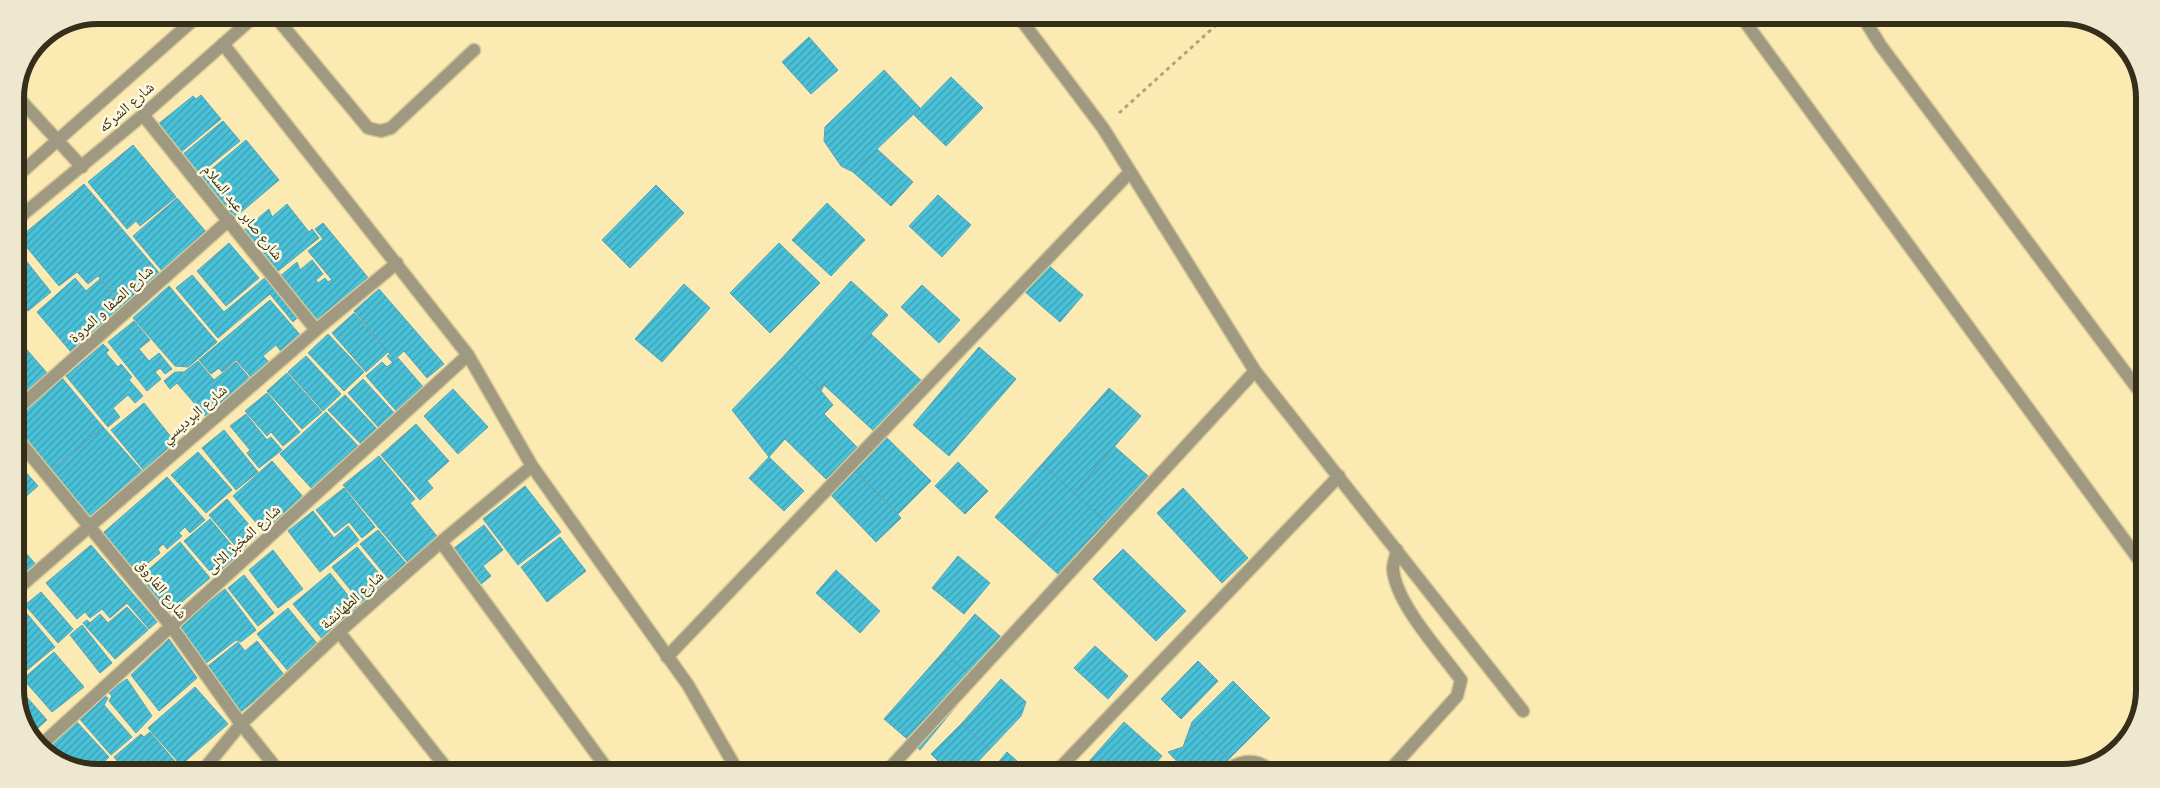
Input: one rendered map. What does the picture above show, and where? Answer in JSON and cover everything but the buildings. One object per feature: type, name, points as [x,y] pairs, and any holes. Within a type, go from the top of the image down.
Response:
[{"type":"street","name":"شارع الشركه","points":[[24,170],[189,24]]},
{"type":"street","name":"شارع الشركه","points":[[24,213],[82,167],[246,24]]},
{"type":"street","points":[[281,24],[368,128],[381,131],[391,128],[474,50]]},
{"type":"street","points":[[1024,24],[1103,128],[1255,371],[1523,711]]},
{"type":"street","points":[[1747,24],[2136,556]]},
{"type":"street","points":[[1867,24],[1881,46],[2136,387]]},
{"type":"street","points":[[223,44],[468,355],[532,466],[688,686],[734,764]]},
{"type":"street","points":[[24,104],[82,167]]},
{"type":"street","name":"شارع صابر عبد السلام","points":[[143,115],[316,330]]},
{"type":"street","points":[[667,657],[1130,172]]},
{"type":"street","name":"شارع الصفا و المروة","points":[[24,403],[229,220]]},
{"type":"street","name":"شارع البرديسي","points":[[24,583],[316,330],[397,263]]},
{"type":"street","name":"شارع المخبز الالى","points":[[45,742],[468,355]]},
{"type":"street","points":[[894,764],[1255,371]]},
{"type":"street","name":"شارع الفاروق","points":[[24,447],[172,626],[241,724],[272,764]]},
{"type":"street","name":"شارع الطهانشة","points":[[208,764],[241,724],[339,632],[441,542],[532,466]]},
{"type":"street","points":[[1064,764],[1338,476]]},
{"type":"street","points":[[441,542],[604,764]]},
{"type":"street","points":[[1396,764],[1457,696],[1461,680],[1404,602],[1397,586],[1393,567],[1397,550]]},
{"type":"street","points":[[339,632],[443,764]]},
{"type":"street","points":[[1237,764],[1242,761],[1254,761],[1262,764]]},
{"type":"path","points":[[1103,128],[1217,24]]}]
